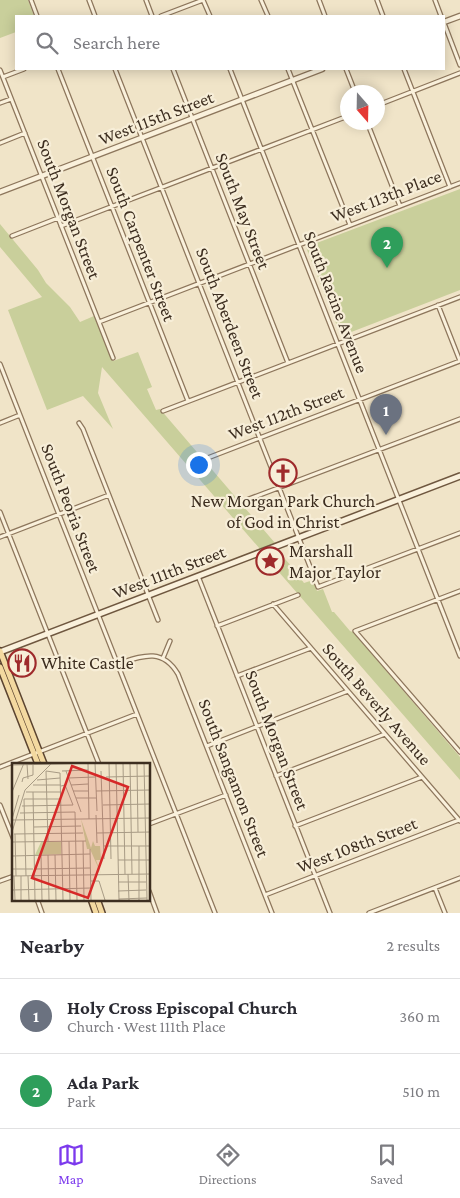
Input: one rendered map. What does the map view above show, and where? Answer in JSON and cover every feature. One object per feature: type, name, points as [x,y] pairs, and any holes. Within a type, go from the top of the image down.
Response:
[{"type":"main road","name":"West 111th Street","points":[[0,652],[460,476]]},
{"type":"main road","points":[[0,652],[36,753],[38,763]]},
{"type":"main road","points":[[0,667],[36,753],[43,763]]},
{"type":"main road","points":[[91,900],[96,913]]},
{"type":"main road","points":[[97,900],[102,913]]},
{"type":"street","points":[[31,0],[37,15]]},
{"type":"street","points":[[89,0],[95,15]]},
{"type":"street","points":[[146,0],[152,15]]},
{"type":"street","points":[[164,15],[203,0],[210,15]]},
{"type":"street","points":[[261,0],[268,15]]},
{"type":"street","points":[[319,0],[325,15]]},
{"type":"street","points":[[377,0],[383,15]]},
{"type":"street","points":[[435,0],[441,15]]},
{"type":"street","points":[[445,23],[460,16]]},
{"type":"street","points":[[445,26],[460,65]]},
{"type":"street","name":"South Morgan Street","points":[[0,70],[113,358]]},
{"type":"street","points":[[3,77],[21,70]]},
{"type":"street","name":"South Carpenter Street","points":[[58,70],[188,401]]},
{"type":"street","name":"South Aberdeen Street","points":[[115,70],[318,587],[418,549]]},
{"type":"street","name":"South May Street","points":[[173,70],[288,363]]},
{"type":"street","name":"South Racine Avenue","points":[[230,70],[459,649],[460,656]]},
{"type":"street","points":[[288,70],[350,225]]},
{"type":"street","name":"West 115th Street","points":[[0,192],[319,70]]},
{"type":"street","points":[[346,70],[352,85]]},
{"type":"street","points":[[404,70],[450,187]]},
{"type":"street","points":[[385,102],[460,73]]},
{"type":"street","points":[[0,103],[11,99]]},
{"type":"street","points":[[61,226],[340,119]]},
{"type":"street","points":[[370,130],[400,206]]},
{"type":"street","points":[[0,143],[25,134]]},
{"type":"street","name":"West 113th Place","points":[[99,322],[460,183]]},
{"type":"street","points":[[12,236],[58,218]]},
{"type":"street","points":[[163,410],[460,297]]},
{"type":"street","points":[[438,305],[460,361]]},
{"type":"street","name":"West 112th Street","points":[[205,458],[460,361]]},
{"type":"street","name":"South Peoria Street","points":[[0,364],[214,913]]},
{"type":"street","points":[[0,422],[20,415]]},
{"type":"street","points":[[241,502],[460,419]]},
{"type":"street","points":[[78,423],[83,429],[158,620]]},
{"type":"street","points":[[0,537],[108,495]]},
{"type":"street","points":[[0,512],[99,763]]},
{"type":"street","points":[[418,549],[460,533]]},
{"type":"street","name":"South Morgan Street","points":[[198,576],[330,913]]},
{"type":"street","points":[[460,591],[355,631],[460,752]]},
{"type":"street","points":[[217,626],[298,595]]},
{"type":"street","name":"South Beverly Avenue","points":[[273,604],[460,821]]},
{"type":"street","points":[[117,664],[144,656],[163,658],[170,640]]},
{"type":"street","points":[[237,676],[311,648]]},
{"type":"street","name":"South Sangamon Street","points":[[163,658],[178,674],[272,913]]},
{"type":"street","points":[[207,746],[348,691]]},
{"type":"street","points":[[0,767],[137,714]]},
{"type":"street","points":[[276,776],[385,734]]},
{"type":"street","points":[[296,826],[422,777]]},
{"type":"street","points":[[150,824],[226,794]]},
{"type":"street","points":[[0,805],[12,835]]},
{"type":"street","name":"West 108th Street","points":[[265,894],[460,821]]},
{"type":"street","points":[[0,881],[12,877]]},
{"type":"street","points":[[368,913],[460,878]]},
{"type":"street","points":[[435,888],[445,913]]},
{"type":"street","points":[[150,895],[157,913]]},
{"type":"street","points":[[37,900],[42,913]]},
{"type":"green space","points":[[0,0],[28,0],[34,15],[15,15],[15,32],[0,38]]},
{"type":"green space","points":[[460,189],[460,290],[341,336],[306,247]]},
{"type":"green space","points":[[0,224],[38,270],[46,283],[70,307],[80,322],[94,316],[113,361],[138,352],[152,387],[147,389],[156,410],[160,409],[275,543],[260,549],[102,367],[98,393],[113,429],[83,396],[47,410],[8,310],[42,297],[0,247]]},
{"type":"green space","points":[[277,550],[304,583],[313,580],[317,591],[323,589],[332,612],[353,632],[460,757],[460,780],[264,555]]},
{"type":"place","name":"Ada Park","points":[[387,268]]},
{"type":"place","name":"Holy Cross Episcopal Church","points":[[386,435]]},
{"type":"place","name":"New Morgan Park Church of God in Christ","points":[[283,473]]},
{"type":"place","name":"Marshall Major Taylor","points":[[270,561]]},
{"type":"place","name":"White Castle","points":[[22,663]]}]
